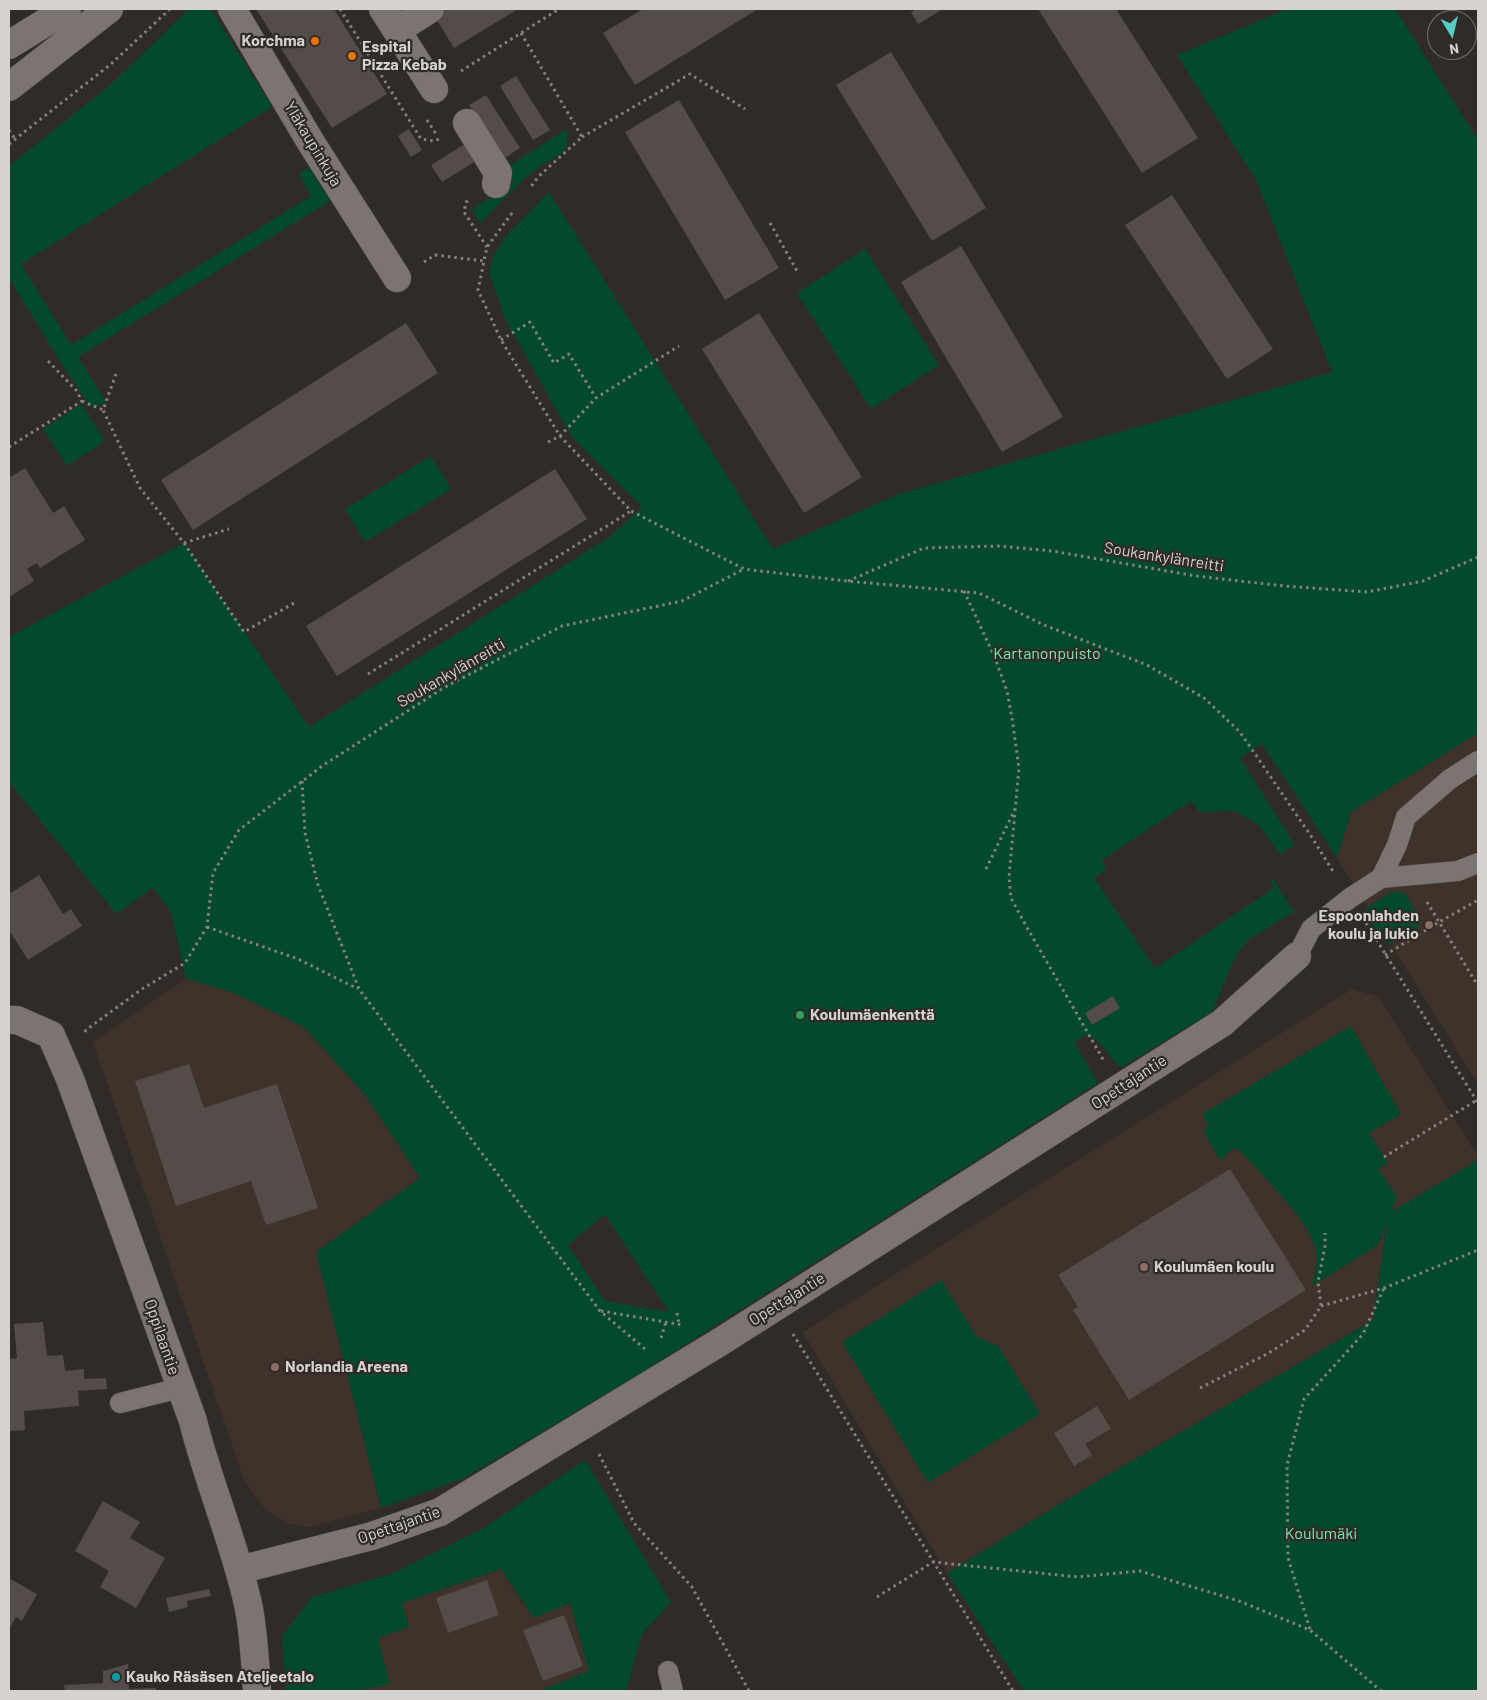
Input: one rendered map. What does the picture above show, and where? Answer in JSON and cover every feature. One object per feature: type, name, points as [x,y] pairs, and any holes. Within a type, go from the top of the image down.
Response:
[{"type":"street","points":[[9,45],[67,9]]},
{"type":"street","points":[[9,87],[109,9]]},
{"type":"street","name":"Yläkaupinkuja","points":[[232,9],[310,140],[397,278]]},
{"type":"street","points":[[430,9],[390,19],[434,88]]},
{"type":"street","points":[[467,123],[498,173],[496,184]]},
{"type":"street","name":"Opettajantie","points":[[239,1570],[372,1536],[440,1512],[673,1371],[1222,1023],[1297,956]]},
{"type":"street","name":"Oppilaantie","points":[[9,1020],[17,1020],[51,1035],[70,1079],[193,1420],[198,1444],[239,1570],[251,1619],[257,1691]]},
{"type":"lane","points":[[1381,878],[1397,845],[1406,818],[1450,779],[1478,762]]},
{"type":"lane","points":[[1297,956],[1310,929],[1350,898],[1381,878],[1458,871],[1478,862]]},
{"type":"lane","points":[[120,1403],[180,1388]]},
{"type":"lane","points":[[668,1671],[674,1691]]},
{"type":"path","points":[[9,144],[112,64],[170,9]]},
{"type":"path","points":[[340,9],[421,139],[434,141],[441,138]]},
{"type":"path","points":[[559,9],[521,33],[582,137]]},
{"type":"path","points":[[527,193],[538,177],[582,137],[690,74],[745,109]]},
{"type":"path","points":[[9,130],[15,139]]},
{"type":"path","points":[[466,202],[464,212],[487,247]]},
{"type":"path","points":[[515,208],[487,247],[478,290],[501,340],[560,436],[631,511],[744,569],[979,593],[1044,626],[1148,665],[1204,698],[1240,732],[1311,836],[1477,1101],[1384,1157]]},
{"type":"path","points":[[770,223],[798,271]]},
{"type":"path","points":[[397,278],[435,255],[484,261]]},
{"type":"path","points":[[501,340],[530,322],[554,363],[569,354],[596,398]]},
{"type":"path","points":[[548,442],[560,436],[596,398],[680,346]]},
{"type":"path","points":[[48,360],[76,390],[82,401],[103,410],[140,488],[184,543],[244,632],[294,603]]},
{"type":"path","points":[[103,410],[116,374]]},
{"type":"path","points":[[9,447],[82,401]]},
{"type":"path","points":[[368,674],[631,511]]},
{"type":"path","points":[[184,543],[228,529]]},
{"type":"path","name":"Soukankylänreitti","points":[[847,581],[924,548],[998,546],[1052,551],[1196,576],[1284,586],[1367,592],[1423,581],[1478,557]]},
{"type":"path","name":"Soukankylänreitti","points":[[207,928],[213,873],[240,830],[322,766],[445,687],[562,626],[682,601],[744,569]]},
{"type":"path","points":[[964,592],[995,658],[1007,691],[1020,768],[1008,877],[1011,898],[1101,1056]]},
{"type":"path","points":[[302,780],[305,833],[318,885],[359,989],[600,1311],[673,1371]]},
{"type":"path","points":[[986,869],[1017,805]]},
{"type":"path","points":[[1412,875],[1438,922],[1478,986]]},
{"type":"path","points":[[1385,955],[1478,900]]},
{"type":"path","points":[[83,1038],[86,1030],[105,1016],[142,990],[185,964],[207,928],[298,959],[359,989]]},
{"type":"path","points":[[1321,1306],[1318,1282],[1326,1246],[1325,1233]]},
{"type":"path","points":[[1200,1388],[1267,1354],[1305,1330],[1321,1306],[1384,1288],[1478,1250]]},
{"type":"path","points":[[1310,1630],[1288,1558],[1287,1465],[1304,1399],[1363,1334],[1384,1288]]},
{"type":"path","points":[[775,1307],[1013,1691]]},
{"type":"path","points":[[600,1311],[733,1333]]},
{"type":"path","points":[[677,1312],[679,1324]]},
{"type":"path","points":[[596,1447],[634,1523],[692,1587],[749,1691]]},
{"type":"path","points":[[877,1597],[933,1562],[1078,1577],[1140,1571],[1239,1601],[1310,1630],[1381,1691]]},
{"type":"shaded area","name":"Espoonlahden koulu ja lukio","points":[[1478,733],[1478,1084],[1337,858],[1351,812]]},
{"type":"shaded area","name":"Norlandia Areena","points":[[186,979],[232,992],[304,1027],[366,1096],[420,1178],[316,1252],[381,1508],[308,1527],[289,1524],[266,1510],[245,1482],[93,1042]]},
{"type":"shaded area","name":"Koulumäen koulu","points":[[1352,989],[1379,997],[1478,1157],[1478,1160],[1389,1214],[1373,1320],[1094,1483],[947,1573],[803,1332]]},
{"type":"shaded area","points":[[501,1569],[522,1603],[570,1603],[589,1671],[544,1689],[544,1691],[354,1691],[389,1684],[378,1637],[402,1603]]},
{"type":"green space","points":[[189,9],[208,9],[212,11],[272,107],[21,264],[71,345],[311,196],[299,174],[309,167],[330,201],[78,357],[107,403],[91,408],[9,278],[9,166],[110,85]]},
{"type":"green space","name":"Kartanonpuisto","points":[[1287,9],[1395,9],[1478,140],[1478,733],[1351,812],[1337,858],[1262,744],[1240,758],[1295,845],[1280,854],[1258,824],[1233,811],[1199,812],[1191,801],[1102,860],[1107,869],[1094,878],[1155,968],[1274,888],[1270,881],[1274,880],[1294,912],[1248,940],[1237,953],[1212,1012],[1120,1068],[1098,1041],[1086,1035],[1074,1042],[1098,1083],[631,1379],[464,1478],[381,1508],[316,1252],[420,1178],[366,1096],[304,1027],[232,992],[186,979],[171,912],[153,888],[116,914],[9,782],[9,637],[184,543],[309,727],[608,538],[642,507],[571,436],[506,321],[489,273],[494,254],[505,237],[549,192],[773,549],[899,494],[1332,372],[1256,180],[1177,55]],"holes":[[[605,1215],[669,1312],[605,1301],[568,1245]]]},
{"type":"green space","points":[[567,129],[567,146],[561,154],[539,167],[524,179],[480,223],[472,209],[514,183],[505,168]]},
{"type":"green space","points":[[865,249],[939,365],[871,409],[797,293]]},
{"type":"green space","points":[[81,404],[105,441],[67,466],[43,429]]},
{"type":"green space","points":[[431,456],[451,489],[365,542],[345,509]]},
{"type":"green space","points":[[1391,892],[1406,894],[1419,918],[1419,924],[1414,930],[1390,944],[1381,940],[1365,913],[1368,907]]},
{"type":"green space","name":"Koulumäki","points":[[1351,1026],[1401,1114],[1369,1133],[1388,1163],[1378,1169],[1397,1197],[1391,1212],[1478,1160],[1478,1691],[1024,1691],[947,1573],[1094,1483],[1373,1320],[1387,1222],[1378,1245],[1312,1286],[1317,1255],[1305,1226],[1284,1198],[1239,1150],[1233,1148],[1220,1161],[1203,1130],[1209,1127],[1202,1114]]},
{"type":"green space","points":[[941,1280],[977,1337],[998,1346],[1040,1414],[928,1483],[842,1342]]},
{"type":"green space","points":[[585,1460],[671,1602],[642,1634],[626,1691],[544,1691],[544,1689],[589,1671],[570,1603],[534,1618],[501,1569],[402,1603],[409,1627],[378,1638],[390,1684],[354,1691],[286,1691],[282,1636],[312,1597],[391,1574],[482,1529]]},
{"type":"building","points":[[256,9],[334,9],[387,94],[332,128]]},
{"type":"building","points":[[430,9],[518,9],[454,48]]},
{"type":"building","points":[[643,9],[758,9],[635,85],[603,33]]},
{"type":"building","points":[[917,9],[943,9],[918,24],[911,12]]},
{"type":"building","points":[[1038,9],[1116,9],[1198,138],[1142,173]]},
{"type":"building","points":[[891,52],[986,208],[932,241],[836,85]]},
{"type":"building","points":[[516,76],[550,130],[533,140],[500,86]]},
{"type":"building","points":[[486,95],[520,148],[503,159],[469,105]]},
{"type":"building","points":[[679,100],[779,268],[725,300],[625,132]]},
{"type":"building","points":[[409,129],[422,150],[411,157],[398,136]]},
{"type":"building","points":[[468,142],[479,159],[442,182],[431,165]]},
{"type":"building","points":[[1172,195],[1273,349],[1227,379],[1125,225]]},
{"type":"building","points":[[961,246],[1063,417],[1002,452],[901,282]]},
{"type":"building","points":[[759,313],[862,477],[804,513],[702,349]]},
{"type":"building","points":[[406,323],[438,373],[193,530],[161,480]]},
{"type":"building","points":[[25,468],[53,513],[64,506],[85,540],[40,568],[37,563],[27,569],[34,581],[9,597],[9,478]]},
{"type":"building","points":[[555,469],[587,519],[337,676],[306,626]]},
{"type":"building","points":[[39,875],[63,914],[71,909],[82,926],[28,960],[9,930],[9,894]]},
{"type":"building","points":[[1113,996],[1120,1008],[1092,1025],[1085,1013]]},
{"type":"building","points":[[189,1064],[204,1108],[277,1084],[318,1208],[266,1225],[251,1181],[176,1206],[135,1081]]},
{"type":"building","points":[[1230,1169],[1306,1290],[1129,1400],[1073,1310],[1078,1307],[1058,1275]]},
{"type":"building","points":[[43,1322],[47,1356],[63,1355],[65,1371],[84,1369],[84,1379],[106,1378],[107,1389],[78,1391],[79,1406],[24,1411],[25,1430],[9,1431],[9,1359],[17,1358],[14,1324]]},
{"type":"building","points":[[1097,1406],[1111,1429],[1085,1444],[1092,1455],[1074,1466],[1054,1433]]},
{"type":"building","points":[[103,1501],[140,1522],[130,1538],[165,1558],[136,1608],[100,1587],[109,1571],[75,1551]]},
{"type":"building","points":[[9,1578],[37,1594],[22,1621],[16,1617],[9,1629]]},
{"type":"building","points":[[487,1580],[499,1615],[448,1633],[436,1598]]},
{"type":"building","points":[[209,1589],[211,1596],[187,1601],[188,1607],[169,1612],[166,1598]]},
{"type":"building","points":[[564,1615],[583,1666],[543,1681],[523,1630]]},
{"type":"building","name":"Kauko Räsäsen Ateljeetalo","points":[[128,1664],[129,1689],[156,1688],[156,1691],[65,1691],[64,1685],[103,1683],[103,1671]]},
{"type":"place","name":"Korchma","points":[[315,41]]},
{"type":"place","name":"Espital Pizza Kebab","points":[[352,56]]},
{"type":"place","name":"Espoonlahden koulu ja lukio","points":[[1429,925]]},
{"type":"place","name":"Koulumäenkenttä","points":[[800,1015]]},
{"type":"place","name":"Koulumäen koulu","points":[[1144,1267]]},
{"type":"place","name":"Norlandia Areena","points":[[275,1367]]},
{"type":"place","name":"Kauko Räsäsen Ateljeetalo","points":[[116,1677]]}]
